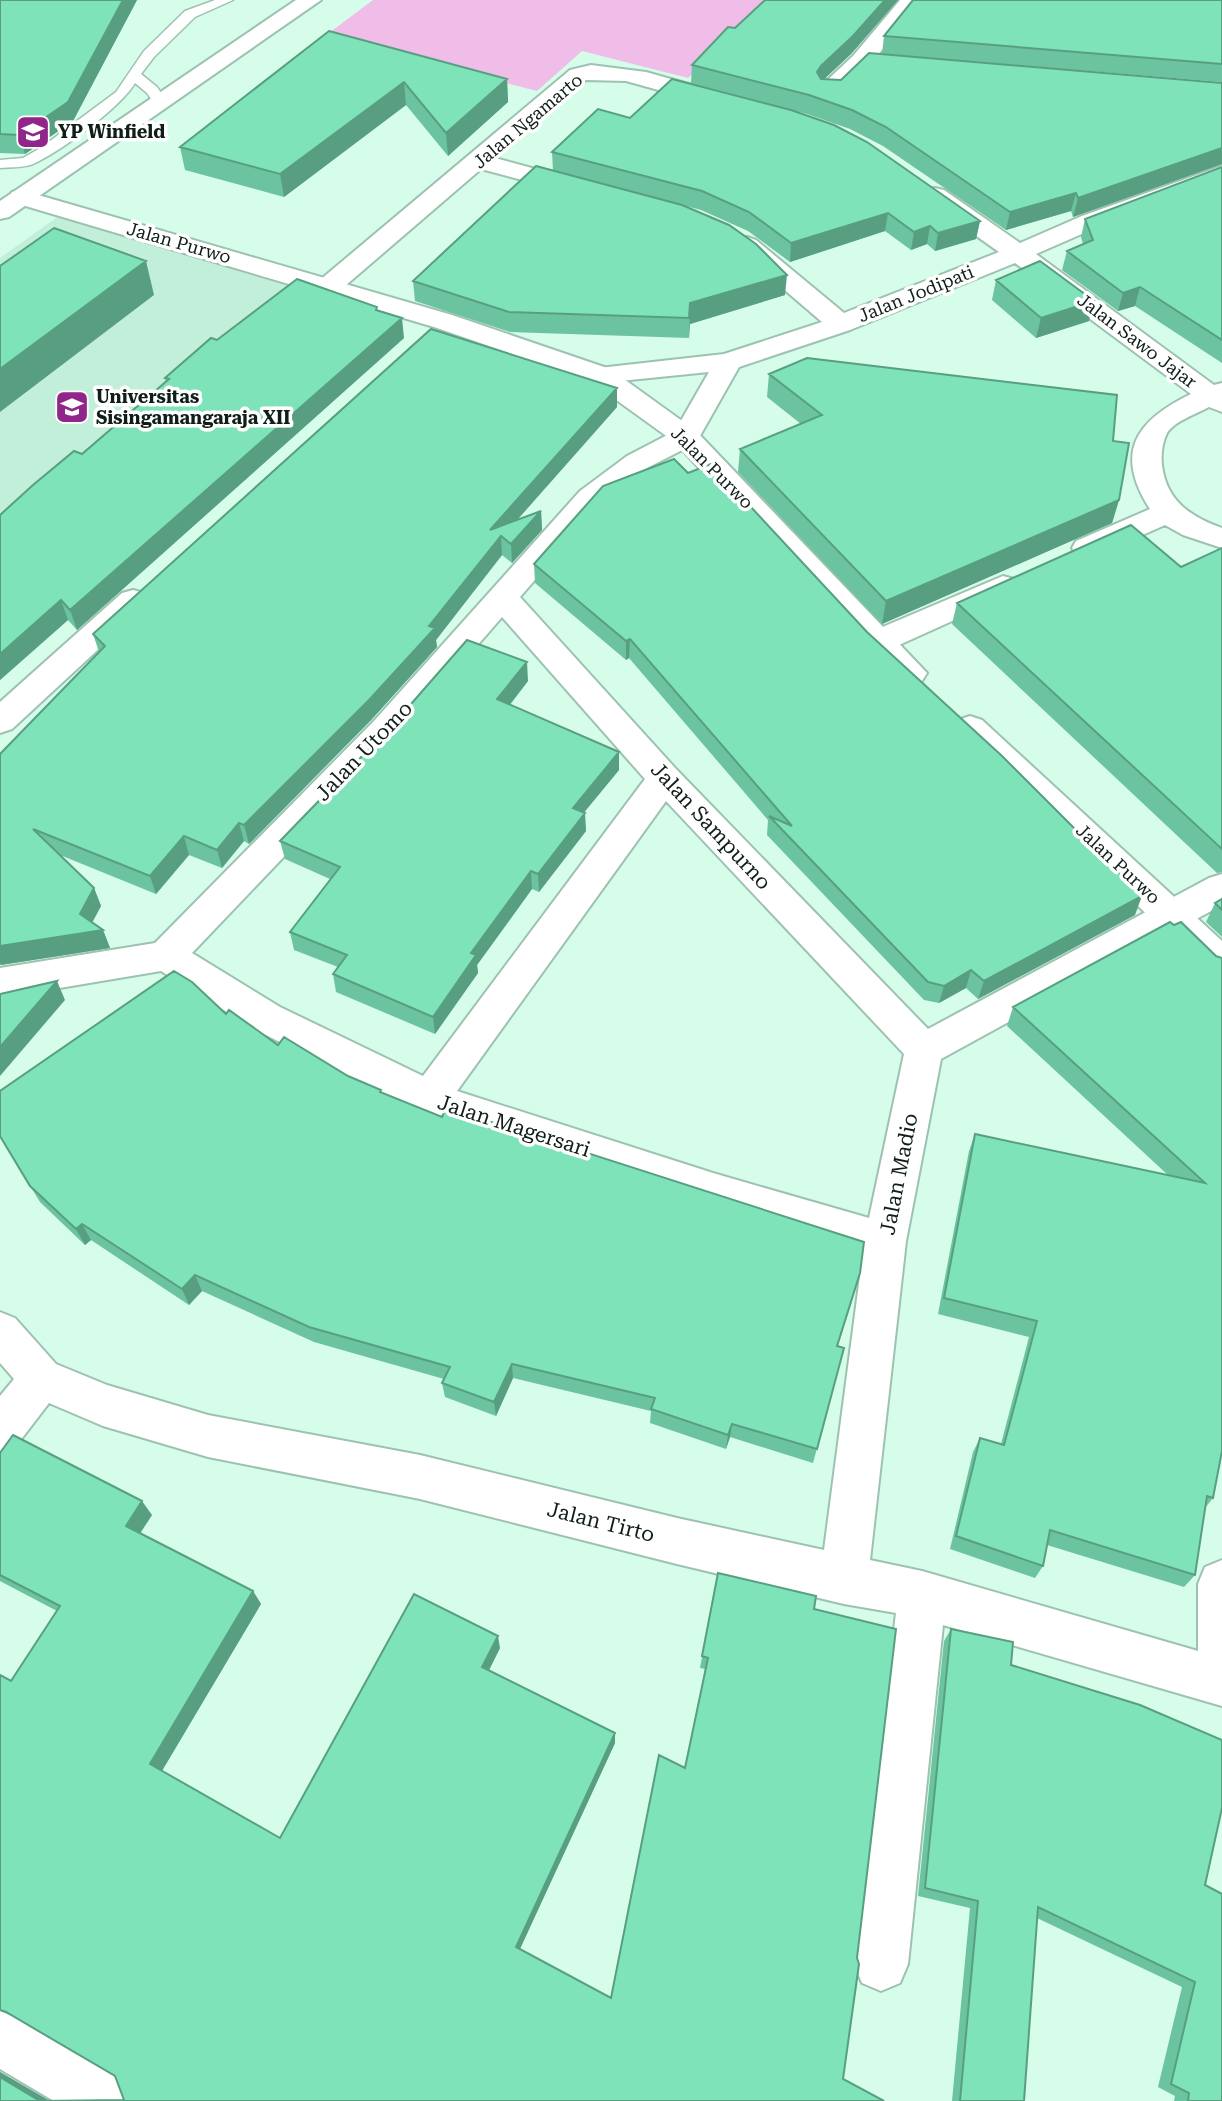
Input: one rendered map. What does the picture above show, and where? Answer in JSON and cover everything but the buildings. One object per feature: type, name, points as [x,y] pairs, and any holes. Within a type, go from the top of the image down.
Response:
[{"type":"street","points":[[7,202],[310,0]]},
{"type":"street","points":[[829,91],[861,61],[911,0]]},
{"type":"street","points":[[861,61],[889,64]]},
{"type":"street","name":"Jalan Ngamarto","points":[[329,286],[479,162],[578,75],[585,72],[615,72],[733,104]]},
{"type":"street","points":[[479,162],[598,193]]},
{"type":"street","name":"Jalan Jodipati","points":[[600,375],[728,362],[841,324],[1091,221],[1222,173]]},
{"type":"street","points":[[918,184],[1018,253]]},
{"type":"street","name":"Jalan Purwo","points":[[7,202],[329,286],[432,330],[600,375],[686,437],[877,642],[1172,913],[1222,963]]},
{"type":"street","points":[[726,233],[765,257],[841,324]]},
{"type":"street","name":"Jalan Sawo Jajar","points":[[1018,253],[1218,397]]},
{"type":"street","points":[[686,437],[728,362]]},
{"type":"street","points":[[1218,397],[1160,425],[1147,443],[1146,462],[1151,482],[1168,512],[1187,524],[1222,538]]},
{"type":"street","name":"Jalan Utomo","points":[[166,956],[386,729],[590,498],[637,462],[686,437]]},
{"type":"street","points":[[1067,557],[1168,512]]},
{"type":"street","points":[[877,642],[1029,574]]},
{"type":"street","points":[[0,721],[154,581]]},
{"type":"street","name":"Jalan Sampurno","points":[[504,598],[664,778],[924,1050]]},
{"type":"street","points":[[429,1098],[664,778]]},
{"type":"street","points":[[924,1050],[1222,888]]},
{"type":"street","points":[[0,983],[166,956]]},
{"type":"street","name":"Jalan Magersari","points":[[166,956],[267,1018],[429,1098],[713,1191],[885,1241]]},
{"type":"street","name":"Jalan Madio","points":[[844,1580],[885,1241],[924,1050]]},
{"type":"street","name":"Jalan Tirto","points":[[0,1332],[41,1378],[103,1405],[208,1436],[420,1477],[844,1580],[922,1595],[1222,1682]]},
{"type":"street","points":[[0,1430],[41,1378]]},
{"type":"street","points":[[1222,1584],[1222,1653]]},
{"type":"street","points":[[881,1964],[922,1595]]},
{"type":"street","points":[[0,2038],[106,2101]]},
{"type":"lane","points":[[0,164],[26,162],[47,150],[121,95],[149,54],[190,14],[227,0]]},
{"type":"lane","points":[[134,75],[152,90],[160,102]]},
{"type":"shaded area","points":[[373,0],[770,0],[688,78],[582,51],[537,91],[325,36]]},
{"type":"shaded area","name":"Universitas Sisingamangaraja XII","points":[[63,213],[288,286],[0,529],[0,258]]},
{"type":"place","name":"YP Winfield","points":[[33,132]]},
{"type":"place","name":"Universitas Sisingamangaraja XII","points":[[72,407]]}]
